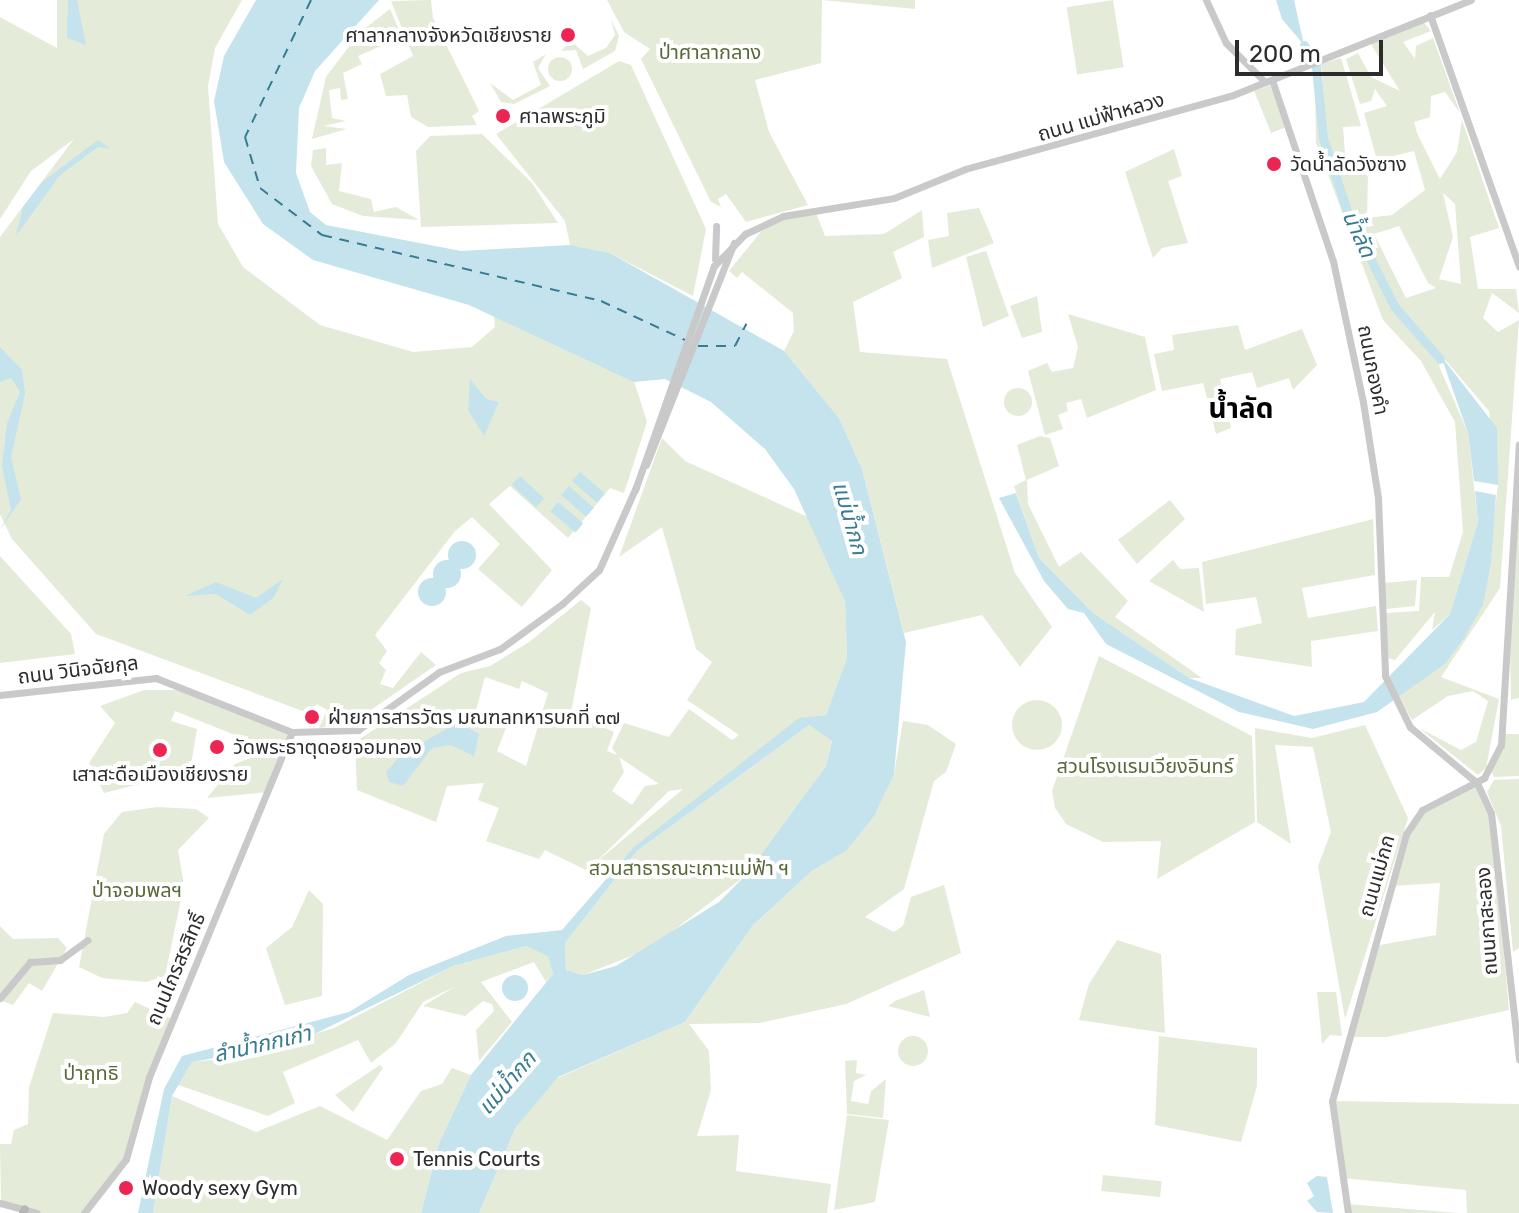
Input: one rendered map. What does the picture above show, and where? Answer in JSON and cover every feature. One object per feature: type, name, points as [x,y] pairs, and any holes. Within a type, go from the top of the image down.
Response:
[{"type":"street","points":[[1206,0],[1226,43],[1269,81]]},
{"type":"street","name":"ถนน แม่ฟ้าหลวง","points":[[292,732],[358,730],[439,672],[534,628],[599,570],[635,490],[714,266],[735,241],[783,216],[894,198],[965,169],[1269,81],[1471,0]]},
{"type":"street","points":[[1430,15],[1519,267]]},
{"type":"street","name":"ถนนกองคำ","points":[[1269,81],[1333,261],[1363,402],[1378,498],[1385,676],[1399,710],[1477,783]]},
{"type":"street","points":[[714,266],[716,226]]},
{"type":"street","name":"ถนน แม่ฟ้าหลวง","points":[[706,294],[735,241]]},
{"type":"street","points":[[1477,783],[1495,763],[1504,721],[1506,581],[1519,445]]},
{"type":"street","name":"ถนน วินิจฉัยกุล","points":[[0,695],[156,678],[292,732]]},
{"type":"street","name":"ถนนไกรสรสิทธิ์","points":[[84,1213],[126,1159],[149,1077],[292,732]]},
{"type":"street","name":"ถนนกาสะลอง","points":[[1477,783],[1495,827],[1509,1017],[1519,1059]]},
{"type":"street","name":"ถนนแม่กก","points":[[1348,1213],[1332,1101],[1406,834],[1422,810],[1477,783]]},
{"type":"street","points":[[0,998],[30,962],[60,960],[88,940]]},
{"type":"street","points":[[0,1203],[37,1213]]},
{"type":"green space","points":[[57,0],[242,0],[215,48],[208,86],[218,224],[243,267],[320,325],[413,352],[472,347],[495,327],[494,316],[589,337],[686,389],[665,379],[634,381],[647,422],[624,493],[610,488],[568,538],[510,486],[489,504],[552,570],[522,607],[478,569],[500,544],[472,517],[455,531],[375,635],[387,651],[379,663],[386,670],[380,684],[393,688],[421,652],[436,665],[352,723],[319,728],[327,710],[317,704],[308,713],[96,634],[12,539],[0,514],[0,237],[74,139],[31,171],[0,219],[0,17],[57,48]]},
{"type":"green space","points":[[431,0],[433,18],[479,111],[472,116],[477,125],[428,127],[411,117],[407,95],[386,96],[380,74],[413,56],[391,1]]},
{"type":"green space","name":"ป่าศาลากลาง","points":[[607,0],[822,0],[821,63],[755,80],[769,132],[808,205],[746,222],[726,194],[718,199],[721,207],[711,202],[641,59],[650,49],[624,32]]},
{"type":"green space","points":[[822,0],[915,0],[915,9]]},
{"type":"green space","points":[[1113,0],[1124,67],[1077,75],[1067,7]]},
{"type":"green space","points":[[390,9],[402,37],[358,56],[362,64],[343,73],[348,99],[341,100],[340,88],[329,90],[332,118],[346,121],[323,126],[347,129],[312,139],[326,77],[359,33]]},
{"type":"green space","points":[[611,19],[619,36],[615,51],[583,69],[576,50],[561,51],[571,41],[588,56],[606,48],[615,35]]},
{"type":"green space","points":[[1422,20],[1431,31],[1403,42],[1415,59],[1416,46],[1433,38],[1460,113],[1445,92],[1431,96],[1430,117],[1414,122],[1417,133],[1440,179],[1457,152],[1462,120],[1499,228],[1470,237],[1478,289],[1516,289],[1519,313],[1492,293],[1483,318],[1498,332],[1519,320],[1500,588],[1441,677],[1499,699],[1486,768],[1478,775],[1419,728],[1461,750],[1476,742],[1488,701],[1473,691],[1448,696],[1412,720],[1398,696],[1445,664],[1483,605],[1498,485],[1489,411],[1442,356],[1439,366],[1468,433],[1478,522],[1450,614],[1432,630],[1435,612],[1395,660],[1388,658],[1385,613],[1419,611],[1421,577],[1449,577],[1463,532],[1455,422],[1421,361],[1383,320],[1316,143],[1315,82],[1323,81],[1321,64],[1341,58],[1361,126],[1343,127],[1346,166],[1368,176],[1367,218],[1392,215],[1425,190],[1414,151],[1377,160],[1364,113],[1387,106],[1375,89],[1371,101],[1360,104],[1346,59],[1358,53],[1371,77],[1400,91],[1370,43]],"holes":[[[1443,193],[1455,204],[1461,284],[1439,279],[1453,237]],[[1399,226],[1428,283],[1436,288],[1406,298],[1374,234]]]},
{"type":"green space","points":[[546,54],[538,68],[550,86],[514,104],[501,102],[490,83],[513,100],[541,85],[533,62]]},
{"type":"green space","points":[[560,57],[571,64],[572,69],[565,80],[560,81],[549,74],[548,69],[555,58]]},
{"type":"green space","points":[[619,61],[631,65],[706,229],[693,296],[610,253],[570,245],[565,221],[496,134]]},
{"type":"green space","points":[[1270,85],[1287,127],[1271,133],[1254,91]]},
{"type":"green space","points":[[482,134],[532,183],[558,223],[421,227],[416,151],[430,136]]},
{"type":"green space","points":[[326,148],[326,165],[342,163],[339,191],[371,199],[374,212],[396,207],[419,220],[363,216],[332,204],[311,166],[313,150]]},
{"type":"green space","points":[[1174,149],[1182,176],[1168,181],[1188,243],[1162,248],[1153,258],[1125,172]]},
{"type":"green space","points":[[979,208],[994,243],[932,268],[928,240],[949,236],[947,213]]},
{"type":"green space","points":[[922,210],[924,237],[893,252],[902,278],[853,302],[860,352],[947,359],[1015,573],[1052,627],[1020,667],[982,615],[904,633],[862,469],[839,418],[784,351],[794,331],[793,313],[742,272],[737,278],[729,271],[764,228],[796,215],[816,213],[825,236],[884,234]]},
{"type":"green space","points":[[986,251],[1009,316],[983,327],[966,257]]},
{"type":"green space","points":[[1037,296],[1042,332],[1022,338],[1010,306]]},
{"type":"green space","points":[[1068,314],[1145,337],[1156,390],[1087,418],[1081,399],[1066,403],[1068,411],[1058,415],[1063,429],[1045,435],[1028,371],[1047,363],[1052,372],[1073,368],[1078,347]]},
{"type":"green space","points":[[1238,325],[1245,350],[1302,329],[1317,365],[1293,390],[1289,378],[1257,388],[1252,372],[1220,379],[1231,428],[1216,434],[1203,383],[1162,391],[1154,354],[1174,350],[1172,335]]},
{"type":"green space","points":[[1018,388],[1028,392],[1032,402],[1028,412],[1018,416],[1008,412],[1004,402],[1008,392]]},
{"type":"green space","points":[[1040,436],[1050,438],[1059,466],[1027,480],[1028,504],[1059,567],[1081,552],[1128,601],[1115,617],[1202,678],[1189,678],[1093,613],[1039,558],[1014,486],[1026,480],[1017,445]]},
{"type":"green space","points":[[662,438],[685,461],[810,518],[845,601],[847,658],[826,715],[799,719],[607,872],[595,863],[588,871],[545,850],[539,859],[486,841],[499,808],[478,800],[484,783],[447,786],[436,822],[357,790],[355,742],[461,673],[490,666],[529,642],[581,600],[591,608],[571,712],[614,732],[607,751],[617,755],[612,748],[624,723],[669,737],[689,709],[732,740],[739,735],[687,700],[712,662],[696,649],[662,527],[619,557]],"holes":[[[485,677],[519,689],[522,681],[548,693],[526,766],[497,751],[509,720],[476,710]],[[619,757],[659,784],[645,786],[632,805],[612,791],[624,772]],[[683,789],[599,859],[669,791]]]},
{"type":"green space","points":[[1519,498],[1519,698],[1511,700],[1509,584]]},
{"type":"green space","points":[[1170,500],[1185,519],[1137,564],[1118,540]]},
{"type":"green space","points":[[1373,519],[1375,575],[1302,588],[1308,618],[1376,606],[1378,631],[1311,641],[1312,667],[1235,655],[1236,629],[1262,623],[1256,597],[1206,604],[1202,562]]},
{"type":"green space","points":[[0,556],[71,634],[75,654],[0,663]]},
{"type":"green space","points":[[1173,560],[1180,569],[1199,568],[1204,612],[1149,581]]},
{"type":"green space","points":[[1417,580],[1415,606],[1386,609],[1384,583]]},
{"type":"green space","name":"สวนโรงแรมเวียงอินทร์","points":[[1099,656],[1252,736],[1255,822],[1157,879],[1161,841],[1103,842],[1066,824],[1055,808],[1052,791]]},
{"type":"green space","points":[[144,690],[178,690],[292,732],[268,792],[207,798],[235,764],[266,752],[265,739],[250,741],[175,711],[171,721],[197,729],[190,771],[104,793],[89,763],[115,723],[100,706]]},
{"type":"green space","points":[[1037,700],[1054,708],[1062,725],[1054,742],[1037,750],[1020,742],[1012,725],[1020,708]]},
{"type":"green space","points":[[903,721],[928,725],[956,744],[946,772],[934,781],[904,889],[865,917],[894,932],[903,926],[911,897],[944,885],[961,953],[846,1004],[760,1023],[689,1024],[709,1051],[711,1090],[697,1136],[739,1135],[736,1171],[831,1184],[827,1213],[479,1213],[516,1127],[555,1079],[685,1022],[753,925],[812,871],[846,851],[894,774]]},
{"type":"green space","name":"สวนสาธารณะเกาะแม่ฟ้า ฯ","points":[[809,725],[832,740],[826,766],[745,876],[649,949],[583,975],[566,970],[565,943],[637,851]]},
{"type":"green space","points":[[1365,725],[1408,818],[1345,1019],[1318,866],[1331,832],[1313,747],[1275,745],[1291,844],[1257,822],[1255,728],[1312,738]]},
{"type":"green space","points":[[1503,734],[1519,734],[1519,776],[1494,777],[1491,770]]},
{"type":"green space","points":[[1519,779],[1519,948],[1513,952],[1501,826],[1487,792],[1494,780]]},
{"type":"green space","points":[[1477,783],[1491,813],[1509,1010],[1387,1037],[1349,1037],[1374,946],[1436,935],[1440,883],[1391,886],[1407,831],[1425,809]]},
{"type":"green space","name":"ป่าจอมพลฯ","points":[[157,807],[196,809],[209,818],[178,850],[184,885],[165,976],[146,982],[102,978],[79,967],[104,834],[122,812]]},
{"type":"green space","points":[[309,890],[323,904],[322,996],[285,1005],[266,948],[292,927]]},
{"type":"green space","points":[[0,926],[13,939],[58,938],[67,948],[42,991],[29,983],[13,1005],[0,1000]]},
{"type":"green space","points":[[1117,940],[1161,954],[1165,1033],[1079,1020],[1089,984]]},
{"type":"green space","points":[[526,946],[548,955],[553,974],[546,982],[534,962],[481,982],[512,1022],[479,1061],[476,1030],[494,1011],[492,1004],[483,1001],[465,1016],[423,1006],[456,986],[423,1002],[396,1043],[371,1063],[358,1040],[283,1072],[295,1103],[268,1116],[178,1085],[192,1062],[237,1057],[334,1028],[453,966]]},
{"type":"green space","points":[[924,990],[930,1017],[888,1006],[895,1001]]},
{"type":"green space","points":[[1317,992],[1336,992],[1342,1036],[1330,1035],[1322,1044]]},
{"type":"green space","name":"ป่าฤทธิ","points":[[135,1002],[172,1019],[126,1159],[84,1213],[23,1213],[1,1201],[0,1144],[11,1144],[14,1130],[28,1124],[29,1087],[53,1013],[104,1017],[127,1013]]},
{"type":"green space","points":[[913,1036],[924,1040],[928,1051],[924,1062],[913,1066],[902,1062],[898,1051],[902,1040]]},
{"type":"green space","points":[[1159,1036],[1257,1048],[1257,1086],[1241,1142],[1155,1125]]},
{"type":"green space","points":[[857,1060],[856,1073],[866,1075],[854,1081],[851,1101],[868,1104],[871,1091],[886,1079],[883,1118],[847,1114],[845,1061]]},
{"type":"green space","points":[[380,1065],[383,1068],[353,1112],[335,1095]]},
{"type":"green space","points":[[452,1068],[471,1075],[439,1143],[421,1213],[153,1213],[172,1096],[256,1132],[320,1106],[387,1140],[421,1091],[442,1084]]},
{"type":"green space","points":[[1332,1101],[1519,1104],[1519,1213],[1467,1213],[1466,1190],[1342,1178]]},
{"type":"green space","points":[[847,1115],[889,1120],[875,1202],[834,1210]]},
{"type":"green space","points":[[1103,1175],[1162,1181],[1160,1197],[1101,1191]]},
{"type":"green space","points":[[1346,1204],[1459,1213],[1347,1213]]},
{"type":"water","points":[[68,0],[77,0],[86,45],[67,38]]},
{"type":"water","points":[[256,0],[379,0],[315,71],[299,108],[296,173],[310,212],[326,225],[461,251],[570,245],[610,253],[784,351],[839,418],[862,469],[906,642],[894,774],[874,816],[846,851],[812,871],[753,925],[685,1022],[558,1077],[516,1127],[479,1213],[421,1213],[439,1143],[471,1075],[553,974],[548,956],[526,946],[453,966],[294,1044],[192,1062],[172,1096],[153,1213],[138,1213],[164,1089],[182,1056],[349,1012],[409,975],[506,936],[562,930],[634,847],[799,718],[826,715],[847,658],[845,601],[794,489],[765,449],[711,402],[665,379],[634,382],[469,305],[313,260],[263,224],[224,162],[214,101],[224,56]],"holes":[[[809,725],[832,741],[826,766],[745,876],[719,902],[616,966],[583,975],[566,970],[565,943],[637,851]]]},
{"type":"water","points":[[1276,0],[1294,0],[1304,45],[1282,19]]},
{"type":"water","points":[[98,140],[111,149],[98,147],[60,175],[16,236],[23,207],[42,182]]},
{"type":"water","points":[[0,347],[22,370],[25,394],[11,457],[21,499],[0,530],[11,510],[2,466],[7,423],[20,392],[11,378],[0,382]]},
{"type":"water","points":[[1441,356],[1497,428],[1498,485],[1474,481],[1468,433]]},
{"type":"water","points":[[470,379],[486,399],[499,402],[484,436],[468,410]]},
{"type":"water","points":[[580,472],[605,494],[597,503],[572,481]]},
{"type":"water","points":[[520,476],[544,499],[536,507],[512,485]]},
{"type":"water","points":[[569,486],[594,508],[586,517],[561,495]]},
{"type":"water","points":[[1475,491],[1496,495],[1491,563],[1483,605],[1464,638],[1445,664],[1377,712],[1313,729],[1239,712],[1106,644],[1084,613],[1068,609],[1044,581],[999,498],[1016,493],[1039,558],[1093,613],[1189,678],[1294,716],[1364,702],[1450,614],[1478,522]]},
{"type":"water","points":[[558,502],[583,523],[576,532],[550,511]]},
{"type":"water","points":[[462,541],[472,545],[476,555],[472,565],[462,569],[452,565],[448,555],[452,545]]},
{"type":"water","points":[[447,560],[457,564],[461,574],[457,584],[447,588],[437,584],[433,574],[437,564]]},
{"type":"water","points":[[432,578],[442,582],[446,592],[442,602],[432,606],[422,602],[418,592],[422,582]]},
{"type":"water","points":[[283,579],[274,597],[250,615],[216,594],[185,596],[216,582],[256,598]]},
{"type":"water","points":[[458,722],[479,734],[474,756],[451,745],[432,748],[403,786],[389,782],[386,772],[400,756]]},
{"type":"water","points":[[515,975],[524,979],[528,988],[524,997],[515,1001],[506,997],[502,988],[506,979]]},
{"type":"water","points":[[1317,1176],[1327,1177],[1333,1213],[1317,1212],[1307,1201],[1314,1196],[1307,1183]]},
{"type":"waterway","name":"น้ำลัด","points":[[1304,45],[1316,67],[1323,138],[1348,214],[1394,306],[1440,359]]},
{"type":"ferry route","points":[[311,0],[245,137],[260,188],[322,235],[601,301],[685,340]]},
{"type":"ferry route","points":[[698,346],[735,346],[746,324]]},
{"type":"place","name":"ศาลากลางจังหวัดเชียงราย","points":[[568,35]]},
{"type":"place","name":"ศาลพระภูมิ","points":[[503,116]]},
{"type":"place","name":"วัดน้ำลัดวังซาง","points":[[1274,164]]},
{"type":"place","name":"ฝ่ายการสารวัตร มณฑลทหารบกที่ ๓๗","points":[[312,717]]},
{"type":"place","name":"วัดพระธาตุดอยจอมทอง","points":[[217,747]]},
{"type":"place","name":"เสาสะดือเมืองเชียงราย","points":[[160,750]]},
{"type":"place","name":"Tennis Courts","points":[[397,1159]]},
{"type":"place","name":"Woody sexy Gym","points":[[126,1188]]},
{"type":"district","name":"น้ำลัด","points":[[1241,409]]},
{"type":"water label","name":"แม่น้ำกก","points":[[850,518]]},
{"type":"water label","name":"ลำน้ำกกเก่า","points":[[262,1044]]},
{"type":"water label","name":"แม่น้ำกก","points":[[507,1083]]}]
